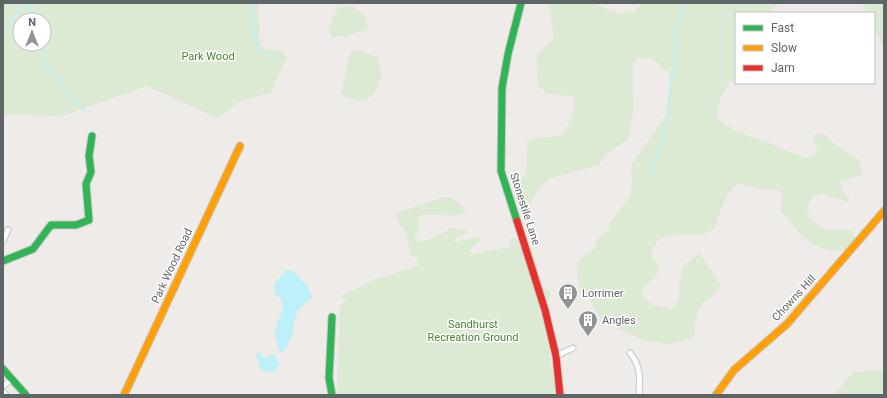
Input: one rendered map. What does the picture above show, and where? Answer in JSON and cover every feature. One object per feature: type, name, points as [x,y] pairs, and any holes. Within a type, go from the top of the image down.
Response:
[{"type":"street","name":"Stonestile Lane","points":[[520,3],[502,88],[501,171],[537,278],[556,356],[560,395]]},
{"type":"street","points":[[3,261],[24,254],[33,249],[51,224],[66,225],[85,223],[90,220],[86,184],[90,172],[89,156],[92,136]]},
{"type":"street","name":"Park Wood Road","points":[[124,395],[240,146]]},
{"type":"street","name":"Chowns Hill","points":[[716,395],[734,370],[787,324],[884,211]]},
{"type":"street","points":[[3,242],[8,230]]},
{"type":"street","points":[[332,317],[329,378],[332,395]]},
{"type":"street","points":[[556,356],[573,348]]},
{"type":"street","points":[[630,353],[638,365],[640,372],[639,395]]},
{"type":"street","points":[[3,369],[11,380],[26,395]]},
{"type":"street","points":[[3,386],[11,380]]},
{"type":"street","points":[[3,392],[6,395]]},
{"type":"green space","name":"Park Wood","points":[[3,3],[258,3],[260,44],[264,49],[284,51],[286,58],[271,93],[242,100],[217,118],[147,86],[62,116],[3,114]]},
{"type":"green space","points":[[549,3],[593,3],[619,14],[634,12],[641,3],[777,3],[771,12],[735,12],[735,81],[729,82],[722,95],[717,117],[735,130],[807,158],[814,155],[818,148],[813,142],[815,134],[824,134],[836,145],[858,159],[863,174],[840,182],[844,193],[849,198],[848,202],[822,194],[813,196],[807,208],[810,220],[826,230],[851,230],[857,239],[845,251],[822,248],[814,245],[801,234],[781,211],[782,193],[777,190],[761,190],[740,184],[731,190],[714,229],[704,234],[680,234],[659,239],[650,254],[659,266],[657,276],[642,288],[643,297],[655,306],[672,309],[679,299],[679,282],[684,265],[700,253],[721,286],[699,308],[694,336],[688,340],[669,344],[645,341],[602,322],[590,299],[581,293],[577,273],[579,263],[582,258],[593,250],[598,238],[608,231],[611,221],[631,195],[632,164],[666,114],[670,75],[652,58],[636,58],[632,71],[634,107],[628,140],[607,153],[599,165],[549,179],[537,192],[529,207],[524,206],[516,185],[526,172],[527,142],[536,138],[561,136],[573,115],[575,97],[546,93],[538,85],[536,56],[554,39]]},
{"type":"green space","points":[[863,3],[883,3],[884,49],[875,30],[875,12],[867,12]]},
{"type":"green space","points":[[351,6],[364,15],[367,21],[367,30],[345,36],[331,37],[329,29],[338,7]]},
{"type":"green space","points":[[351,50],[378,57],[382,74],[374,94],[365,101],[344,97],[341,92]]},
{"type":"green space","name":"Sandhurst Recreation Ground","points":[[444,197],[452,198],[466,210],[463,214],[457,215],[418,216],[417,219],[420,224],[415,238],[418,242],[435,237],[450,228],[467,230],[465,234],[457,236],[454,241],[479,237],[481,241],[469,250],[473,254],[510,247],[509,239],[514,237],[534,258],[536,274],[540,286],[548,290],[551,295],[547,304],[552,351],[549,352],[555,384],[554,395],[337,395],[340,305],[346,300],[341,298],[342,295],[364,286],[375,278],[387,276],[418,266],[417,259],[411,255],[405,231],[396,219],[397,213]]},
{"type":"green space","points":[[884,370],[884,395],[834,395],[853,372]]},
{"type":"water","points":[[286,270],[294,271],[310,290],[312,298],[299,309],[294,321],[294,329],[287,347],[282,353],[279,350],[274,333],[283,308],[281,299],[274,293],[275,283]]},
{"type":"water","points":[[259,352],[265,359],[269,355],[275,355],[279,363],[275,371],[268,372],[261,370],[256,354]]},
{"type":"waterway","points":[[3,32],[25,3]]},
{"type":"waterway","points":[[29,3],[31,12]]},
{"type":"waterway","points":[[250,3],[253,26],[259,50],[274,56]]},
{"type":"waterway","points":[[650,175],[663,139],[677,43],[674,33],[685,3]]},
{"type":"waterway","points":[[41,52],[43,61],[63,88],[86,113]]},
{"type":"traffic: fast","points":[[517,221],[501,171],[502,88],[508,54],[521,3]]},
{"type":"traffic: fast","points":[[3,261],[33,249],[51,225],[76,225],[89,220],[86,184],[91,172],[89,156],[92,136]]},
{"type":"traffic: fast","points":[[332,317],[329,378],[332,395]]},
{"type":"traffic: fast","points":[[3,369],[26,395]]},
{"type":"traffic: slow","points":[[124,395],[240,146]]},
{"type":"traffic: slow","points":[[716,395],[734,370],[787,324],[884,211]]},
{"type":"traffic: jam","points":[[517,221],[545,310],[556,356],[560,395]]},
{"type":"place","name":"Lorrimer","points":[[568,310]]},
{"type":"place","name":"Angles","points":[[588,337]]}]
